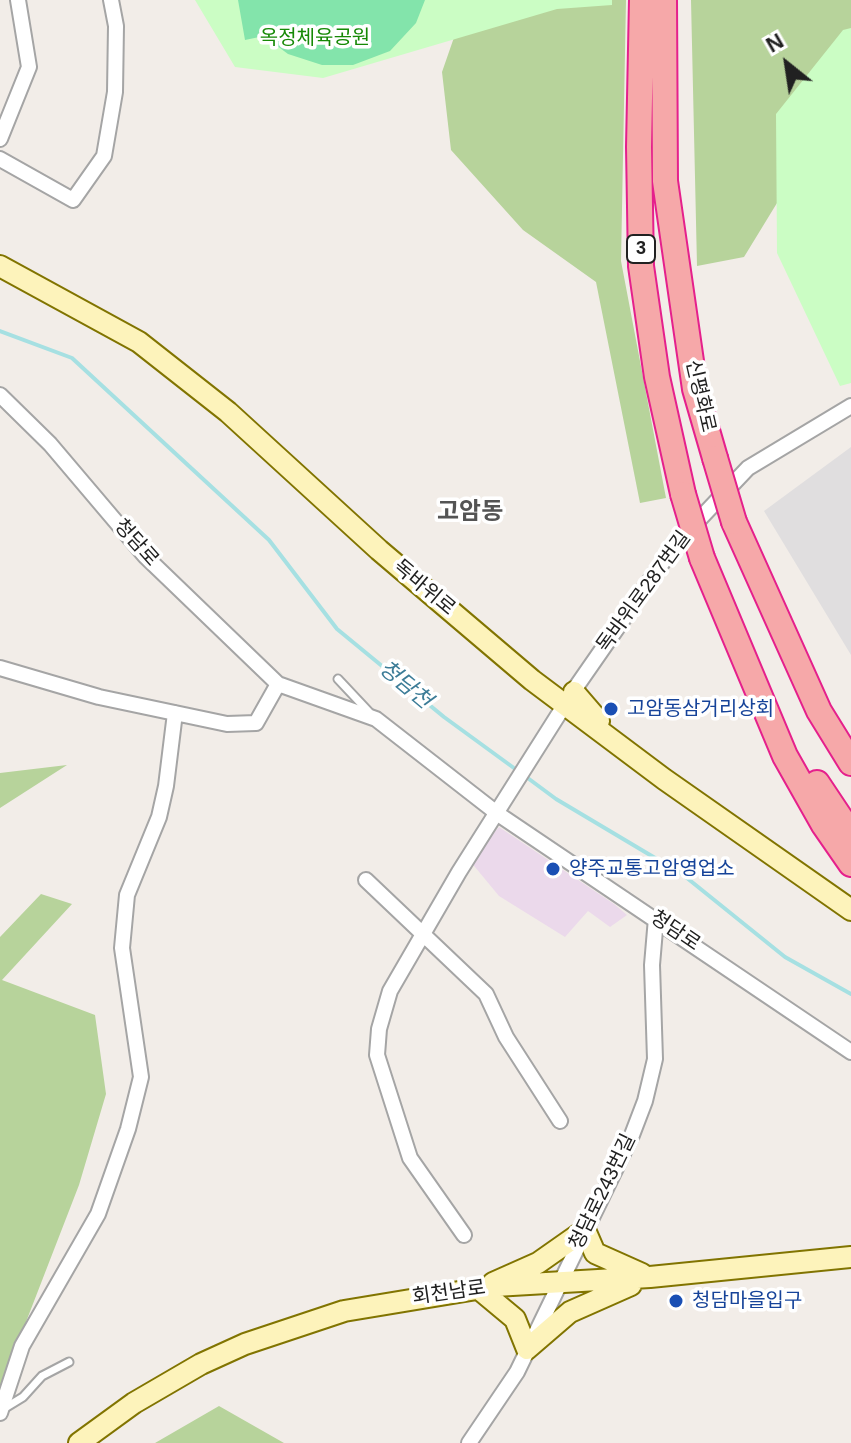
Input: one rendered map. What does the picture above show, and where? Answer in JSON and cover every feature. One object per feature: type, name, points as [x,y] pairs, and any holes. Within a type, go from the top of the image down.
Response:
[{"type":"highway","name":"신평화로","points":[[642,0],[639,147],[641,266],[657,377],[683,494],[702,558],[785,756],[824,825],[851,864]]},
{"type":"highway","name":"신평화로","points":[[664,0],[665,181],[695,389],[734,522],[819,711],[851,763]]},
{"type":"highway","name":"신평화로","points":[[758,694],[851,834]]},
{"type":"main road","name":"독바위로","points":[[0,266],[139,342],[228,412],[379,550],[532,680],[571,696],[617,743],[851,910]]},
{"type":"main road","points":[[585,1230],[595,1253],[650,1277],[570,1312],[527,1349],[515,1319],[479,1289],[538,1263],[585,1230]]},
{"type":"main road","name":"회천남로","points":[[79,1443],[163,1384],[245,1344],[344,1311],[479,1289],[650,1277],[851,1257]]},
{"type":"street","points":[[0,139],[29,67],[18,0]]},
{"type":"street","points":[[0,159],[73,200],[104,156],[115,92],[116,26],[111,0]]},
{"type":"street","name":"청담로","points":[[0,395],[50,444],[145,556],[278,684],[376,719],[500,810],[851,1052]]},
{"type":"street","name":"독바위로287번길","points":[[571,696],[674,546],[748,468],[850,404]]},
{"type":"street","points":[[0,668],[99,697],[227,724],[256,723],[278,684]]},
{"type":"street","points":[[464,1235],[410,1158],[377,1055],[379,1029],[390,991],[571,696]]},
{"type":"street","points":[[2,1412],[22,1346],[98,1214],[138,1090],[141,1077],[138,1043],[122,948],[127,895],[159,817],[175,713]]},
{"type":"street","points":[[366,880],[486,994],[506,1037],[560,1121]]},
{"type":"street","name":"청담로243번길","points":[[469,1443],[517,1372],[632,1135],[655,1059],[652,965],[656,918]]},
{"type":"lane","points":[[338,679],[376,719]]},
{"type":"lane","points":[[2,1412],[23,1397],[42,1376],[69,1362]]},
{"type":"shaded area","points":[[851,447],[851,655],[764,511]]},
{"type":"shaded area","points":[[499,827],[627,915],[610,927],[588,911],[565,937],[499,896],[470,861]]},
{"type":"green space","name":"옥정체육공원","points":[[195,0],[612,0],[612,5],[557,9],[323,78],[235,67]]},
{"type":"green space","points":[[238,0],[425,0],[416,23],[390,51],[353,65],[322,65],[288,54],[264,36],[245,40]]},
{"type":"green space","points":[[467,0],[626,0],[621,261],[666,498],[640,503],[596,282],[523,230],[451,150],[442,72]]},
{"type":"green space","points":[[691,0],[851,0],[851,82],[744,257],[697,266]]},
{"type":"green space","points":[[851,28],[851,383],[840,386],[777,253],[776,114],[843,30]]},
{"type":"green space","points":[[67,765],[0,808],[0,773]]},
{"type":"green space","points":[[41,894],[72,904],[2,980],[95,1015],[106,1094],[79,1185],[0,1389],[0,937]]},
{"type":"green space","points":[[219,1406],[284,1443],[155,1443]]},
{"type":"waterway","name":"청담천","points":[[0,331],[72,358],[269,540],[337,629],[444,717],[518,771]]},
{"type":"waterway","name":"청담천","points":[[525,776],[556,799],[682,874],[785,957],[851,994]]},
{"type":"place","name":"고암동삼거리상회","points":[[611,709]]},
{"type":"place","name":"양주교통고암영업소","points":[[553,869]]},
{"type":"place","name":"청담마을입구","points":[[676,1301]]},
{"type":"district","name":"고암동","points":[[470,512]]}]
